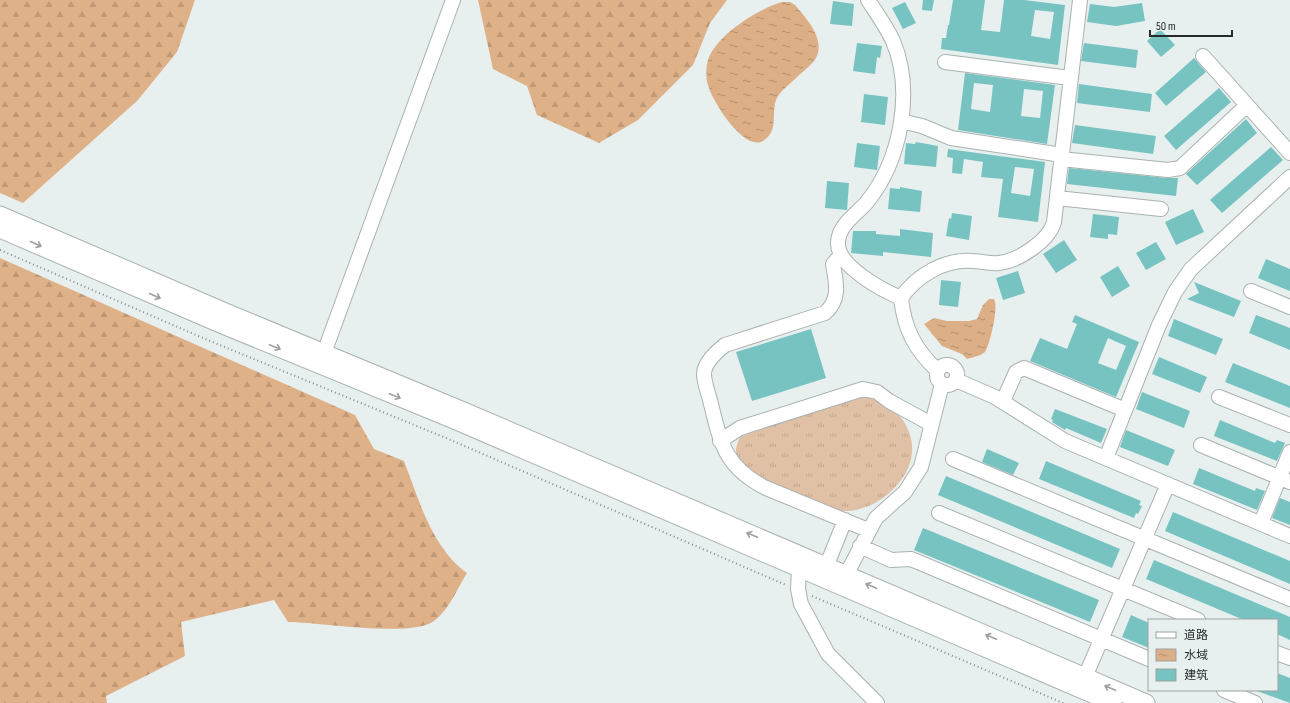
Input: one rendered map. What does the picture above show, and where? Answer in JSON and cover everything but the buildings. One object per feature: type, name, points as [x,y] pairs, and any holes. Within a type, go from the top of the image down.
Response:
[{"type":"main road","points":[[0,215],[223,312],[459,408],[826,567],[1146,703]]},
{"type":"main road","points":[[0,229],[210,320],[454,420],[1113,703]]},
{"type":"street","points":[[324,353],[453,0]]},
{"type":"street","points":[[868,0],[888,30],[898,56],[903,85],[901,121],[896,145],[882,177],[868,201],[842,229],[838,241],[840,255],[867,280],[901,298]]},
{"type":"street","points":[[901,298],[919,278],[942,266],[956,262],[971,261],[1002,263],[1021,255],[1050,233],[1054,222],[1080,0]]},
{"type":"street","points":[[1202,56],[1290,153]]},
{"type":"street","points":[[946,62],[1070,78]]},
{"type":"street","points":[[901,121],[922,126],[952,138],[1062,157],[1168,170],[1180,168],[1247,105]]},
{"type":"street","points":[[1106,458],[1160,325],[1179,283],[1191,269],[1290,177]]},
{"type":"street","points":[[1057,198],[1161,209]]},
{"type":"street","points":[[840,255],[833,264],[836,299],[825,313],[725,345],[718,350],[709,362],[704,374],[720,441],[734,465],[751,481],[868,530]]},
{"type":"street","points":[[1251,291],[1290,307]]},
{"type":"street","points":[[901,298],[905,320],[911,338],[922,355],[937,370]]},
{"type":"street","points":[[944,365],[953,366],[957,372],[956,380],[950,385],[942,384],[936,378],[937,370],[944,365]]},
{"type":"street","points":[[1003,401],[1016,372],[1024,368],[1125,410]]},
{"type":"street","points":[[956,380],[1003,401],[1051,433],[1290,536]]},
{"type":"street","points":[[846,575],[868,530],[876,518],[905,492],[916,477],[921,467],[942,384]]},
{"type":"street","points":[[720,441],[740,428],[863,389],[877,392],[889,401],[931,424]]},
{"type":"street","points":[[1219,397],[1290,425]]},
{"type":"street","points":[[1201,445],[1285,480]]},
{"type":"street","points":[[1261,523],[1285,480],[1290,452]]},
{"type":"street","points":[[953,458],[1290,599]]},
{"type":"street","points":[[1085,677],[1168,484]]},
{"type":"street","points":[[939,513],[1196,619]]},
{"type":"street","points":[[826,567],[845,520]]},
{"type":"street","points":[[860,546],[891,560],[911,559],[1148,658]]},
{"type":"street","points":[[799,569],[798,590],[804,610],[828,654],[877,703]]},
{"type":"street","points":[[1278,653],[1290,658]]},
{"type":"street","points":[[1226,691],[1255,703]]},
{"type":"path","points":[[0,250],[210,341],[446,438],[1063,703]]},
{"type":"green space","points":[[0,0],[195,0],[177,52],[137,101],[23,203],[0,193]]},
{"type":"green space","points":[[478,0],[727,0],[710,23],[693,65],[638,120],[599,143],[537,115],[527,86],[493,69]]},
{"type":"green space","points":[[0,258],[355,415],[374,449],[404,461],[421,507],[436,537],[444,550],[455,563],[467,573],[444,611],[434,621],[423,626],[386,629],[364,628],[288,622],[274,600],[181,622],[185,656],[106,696],[107,703],[0,703]]},
{"type":"green space","points":[[863,396],[886,404],[898,414],[907,427],[912,447],[910,464],[901,480],[894,489],[877,502],[856,510],[835,511],[824,508],[749,473],[739,464],[736,452],[740,437],[783,421]]},
{"type":"water","points":[[782,2],[790,2],[795,5],[809,22],[817,36],[818,51],[816,58],[812,63],[785,88],[776,100],[773,128],[768,137],[763,141],[755,142],[747,139],[738,132],[722,113],[707,83],[707,64],[717,44],[727,34],[761,11]]},
{"type":"water","points":[[989,299],[994,299],[995,303],[993,326],[987,348],[985,352],[979,355],[967,359],[962,354],[942,346],[924,324],[934,318],[947,321],[969,321],[977,319],[983,305]]}]
